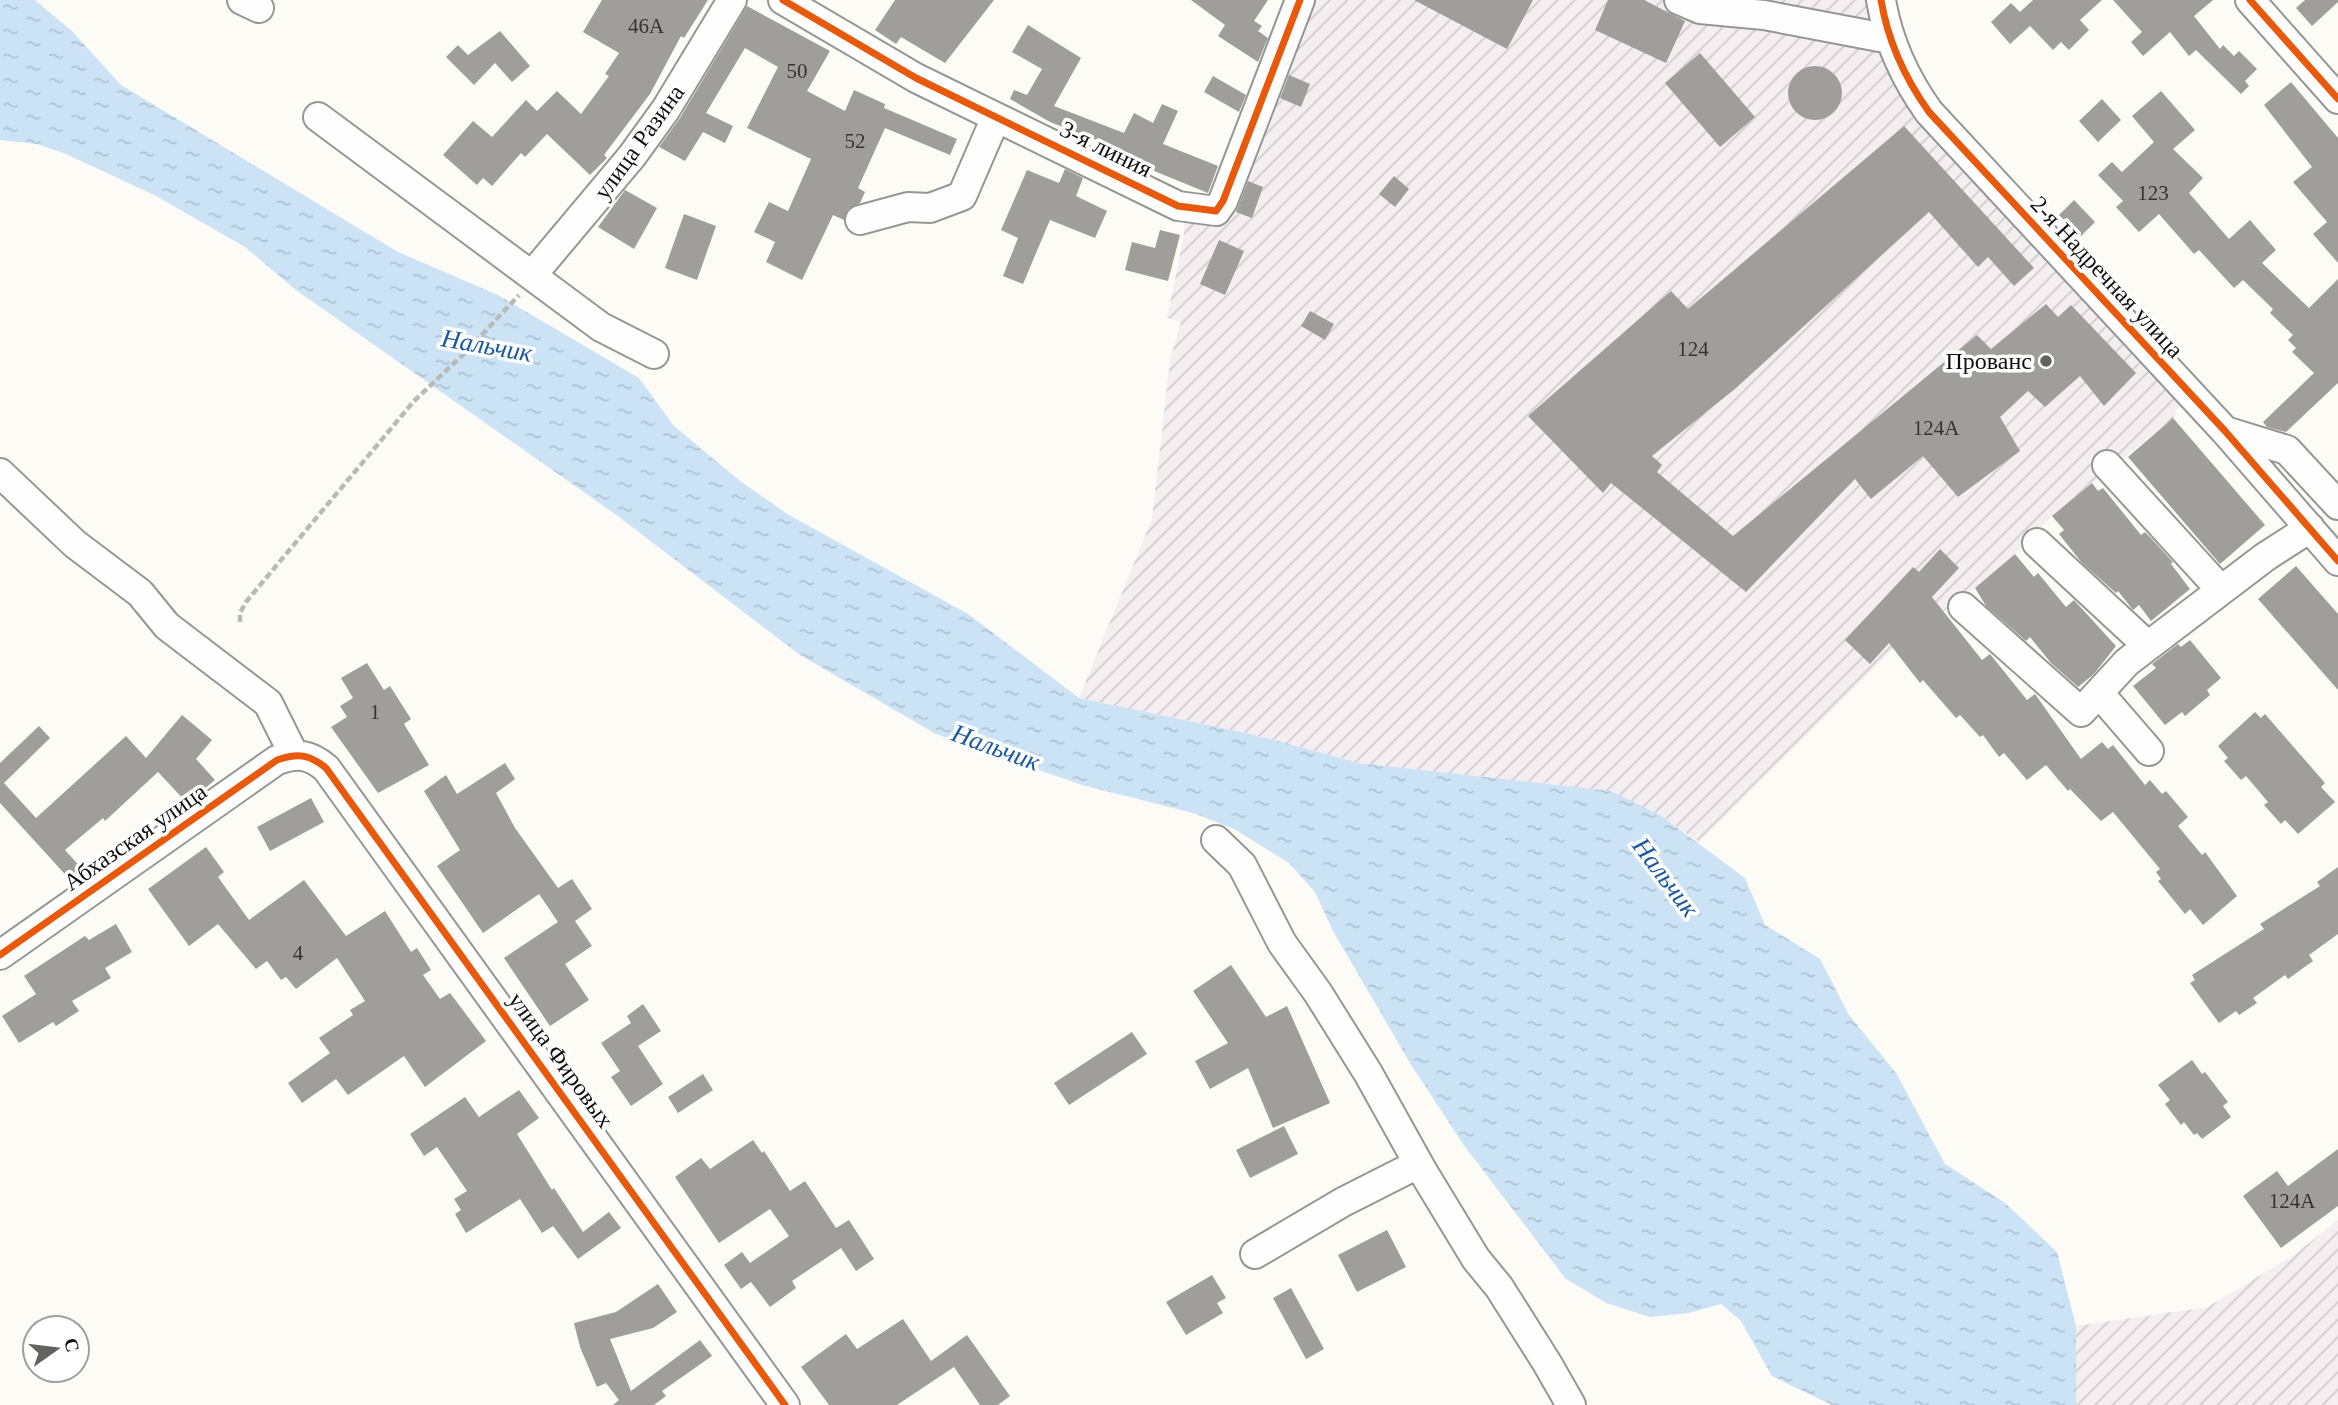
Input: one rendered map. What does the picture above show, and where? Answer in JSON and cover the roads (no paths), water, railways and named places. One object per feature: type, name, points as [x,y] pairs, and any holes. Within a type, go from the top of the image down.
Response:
[{"type":"street","name":"улица Разина","points":[[533,274],[632,156],[666,108],[732,0]]},
{"type":"street","name":"3-я линия","points":[[783,0],[916,78],[1178,206],[1216,211],[1223,201],[1298,1]]},
{"type":"street","points":[[1679,0],[1700,9],[1764,15],[1890,38]]},
{"type":"street","name":"2-я Надречная улица","points":[[1881,0],[1890,38],[1910,85],[1952,140],[2225,431],[2338,561]]},
{"type":"street","points":[[2250,0],[2338,99]]},
{"type":"street","points":[[318,117],[601,327],[654,354]]},
{"type":"street","points":[[860,220],[908,207],[930,208],[962,196],[996,117]]},
{"type":"street","points":[[2225,431],[2287,450],[2338,505]]},
{"type":"street","points":[[2107,465],[2221,590]]},
{"type":"street","points":[[0,473],[75,544],[140,593],[167,626],[268,703],[294,755]]},
{"type":"street","points":[[1963,607],[2081,712],[2127,662],[2221,590],[2310,528]]},
{"type":"street","points":[[2037,543],[2148,646]]},
{"type":"street","points":[[2098,693],[2149,751]]},
{"type":"street","name":"Абхазская улица","points":[[0,955],[262,770],[294,755]]},
{"type":"street","name":"улица Фировых","points":[[294,755],[306,755],[326,768],[785,1405]]},
{"type":"street","points":[[1216,840],[1241,864],[1282,943],[1368,1073],[1418,1164],[1476,1259],[1534,1341],[1571,1405]]},
{"type":"street","points":[[1255,1254],[1343,1202],[1418,1164]]},
{"type":"water","name":"Нальчик","points":[[0,0],[35,0],[72,31],[121,85],[398,252],[498,295],[639,378],[673,425],[740,481],[789,515],[968,614],[1079,698],[1251,734],[1359,763],[1611,791],[1660,815],[1745,878],[1765,925],[1820,959],[1849,1015],[1896,1073],[1945,1164],[2005,1203],[2057,1252],[2076,1326],[2076,1405],[1832,1405],[1772,1376],[1741,1321],[1721,1304],[1689,1313],[1650,1317],[1606,1303],[1565,1278],[1463,1144],[1410,1063],[1333,931],[1315,892],[1289,863],[1234,829],[1193,813],[1082,785],[936,734],[800,655],[615,514],[296,290],[245,247],[156,196],[66,154],[37,144],[0,140]]},
{"type":"place","name":"Прованс","points":[[2046,361]]}]
